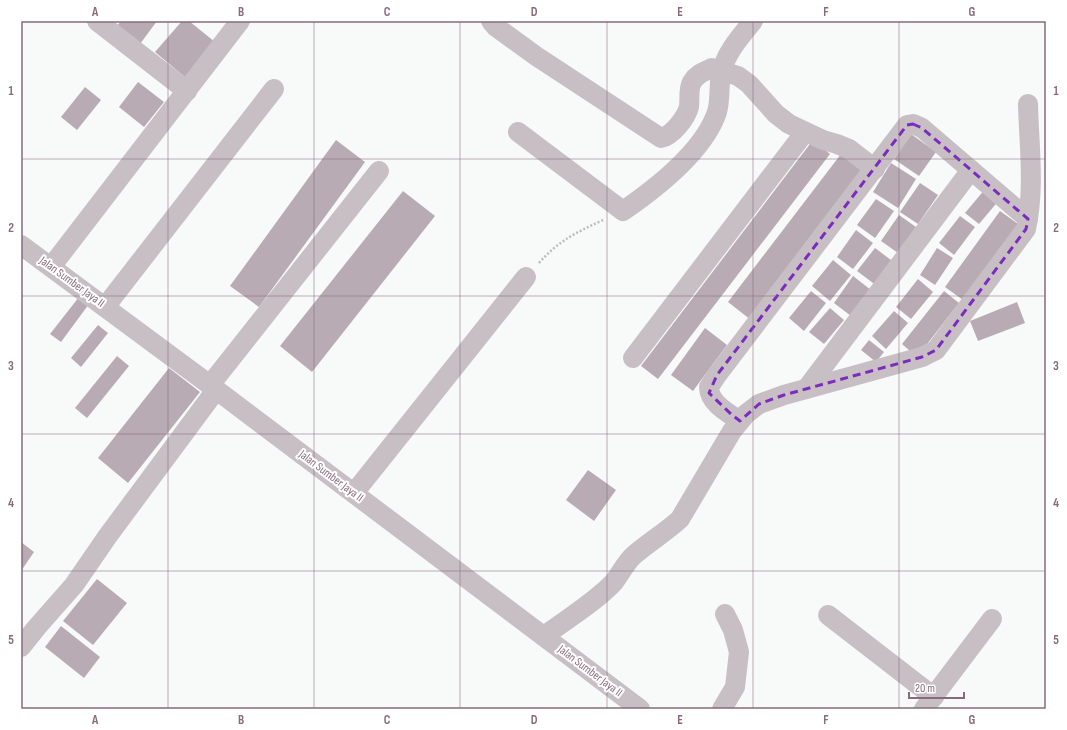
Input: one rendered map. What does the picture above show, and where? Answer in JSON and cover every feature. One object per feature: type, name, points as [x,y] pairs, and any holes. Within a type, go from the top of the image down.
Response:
[{"type":"street","points":[[97,21],[187,91]]},
{"type":"street","points":[[51,267],[240,21]]},
{"type":"street","points":[[491,21],[496,27],[536,56],[661,138],[667,137],[678,127],[688,108],[691,84],[700,73],[712,68],[738,76],[749,84],[776,114],[789,124],[823,140],[849,149],[875,169]]},
{"type":"street","points":[[518,132],[623,211],[650,192],[682,162],[704,138],[717,112],[720,94],[721,70],[729,52],[753,21]]},
{"type":"street","points":[[105,307],[274,89]]},
{"type":"street","points":[[544,636],[598,596],[614,581],[632,556],[668,530],[680,519],[732,431],[746,414],[760,404],[784,395],[922,357],[936,350],[1026,229],[1031,192],[1028,104]]},
{"type":"street","points":[[740,421],[718,405],[709,393],[709,387],[721,368],[875,169],[907,125],[913,124],[922,128],[1028,219]]},
{"type":"street","points":[[633,358],[805,132]]},
{"type":"street","points":[[807,388],[971,170]]},
{"type":"street","points":[[21,647],[74,585],[213,387],[379,171]]},
{"type":"street","name":"Jalan Sumber Jaya II","points":[[21,245],[213,387],[640,709]]},
{"type":"street","points":[[354,493],[526,277]]},
{"type":"street","points":[[722,709],[735,687],[739,652],[733,630],[725,614]]},
{"type":"street","points":[[828,615],[929,703],[992,619]]},
{"type":"path","points":[[526,277],[547,254],[567,238],[623,211]]},
{"type":"highlighted area","points":[[913,124],[922,128],[1028,219],[1026,229],[936,350],[922,357],[784,395],[759,404],[740,421],[709,393],[717,375],[907,125]]},
{"type":"building","points":[[121,21],[157,21],[140,44],[117,26]]},
{"type":"building","points":[[182,21],[189,21],[215,42],[185,77],[155,52]]},
{"type":"building","points":[[138,82],[164,102],[144,127],[119,107]]},
{"type":"building","points":[[85,87],[101,100],[77,130],[61,117]]},
{"type":"building","points":[[911,134],[936,152],[919,176],[894,159]]},
{"type":"building","points":[[336,140],[365,162],[259,307],[230,286]]},
{"type":"building","points":[[813,140],[830,154],[658,379],[641,366]]},
{"type":"building","points":[[841,154],[864,172],[751,320],[728,302]]},
{"type":"building","points":[[891,163],[916,179],[898,208],[873,192]]},
{"type":"building","points":[[920,183],[938,195],[918,224],[900,212]]},
{"type":"building","points":[[986,188],[1000,199],[979,224],[965,213]]},
{"type":"building","points":[[403,191],[435,216],[312,372],[280,346]]},
{"type":"building","points":[[876,199],[894,211],[875,238],[857,225]]},
{"type":"building","points":[[1000,211],[1018,224],[963,300],[945,287]]},
{"type":"building","points":[[899,215],[916,227],[898,253],[881,241]]},
{"type":"building","points":[[960,216],[975,227],[954,255],[939,243]]},
{"type":"building","points":[[856,230],[873,243],[853,269],[837,257]]},
{"type":"building","points":[[875,248],[895,263],[877,286],[857,271]]},
{"type":"building","points":[[937,248],[953,258],[935,285],[920,275]]},
{"type":"building","points":[[833,260],[851,275],[830,301],[812,286]]},
{"type":"building","points":[[853,276],[871,290],[851,316],[834,303]]},
{"type":"building","points":[[918,279],[933,292],[911,319],[896,307]]},
{"type":"building","points":[[811,291],[826,303],[804,331],[789,318]]},
{"type":"building","points":[[944,291],[959,303],[917,357],[902,344]]},
{"type":"building","points":[[79,297],[89,304],[61,342],[50,334]]},
{"type":"building","points":[[1017,302],[1025,323],[978,341],[970,321]]},
{"type":"building","points":[[830,308],[844,320],[824,344],[809,332]]},
{"type":"building","points":[[894,311],[908,323],[886,349],[872,336]]},
{"type":"building","points":[[98,325],[108,333],[81,367],[71,358]]},
{"type":"building","points":[[705,328],[727,345],[693,391],[671,375]]},
{"type":"building","points":[[869,340],[884,352],[876,362],[861,350]]},
{"type":"building","points":[[117,356],[129,366],[87,418],[75,408]]},
{"type":"building","points":[[169,368],[200,392],[128,483],[98,458]]},
{"type":"building","points":[[588,470],[616,490],[594,521],[566,500]]},
{"type":"building","points":[[21,542],[34,552],[21,571]]},
{"type":"building","points":[[97,579],[127,603],[93,645],[63,621]]},
{"type":"building","points":[[61,626],[100,657],[84,678],[45,647]]}]
